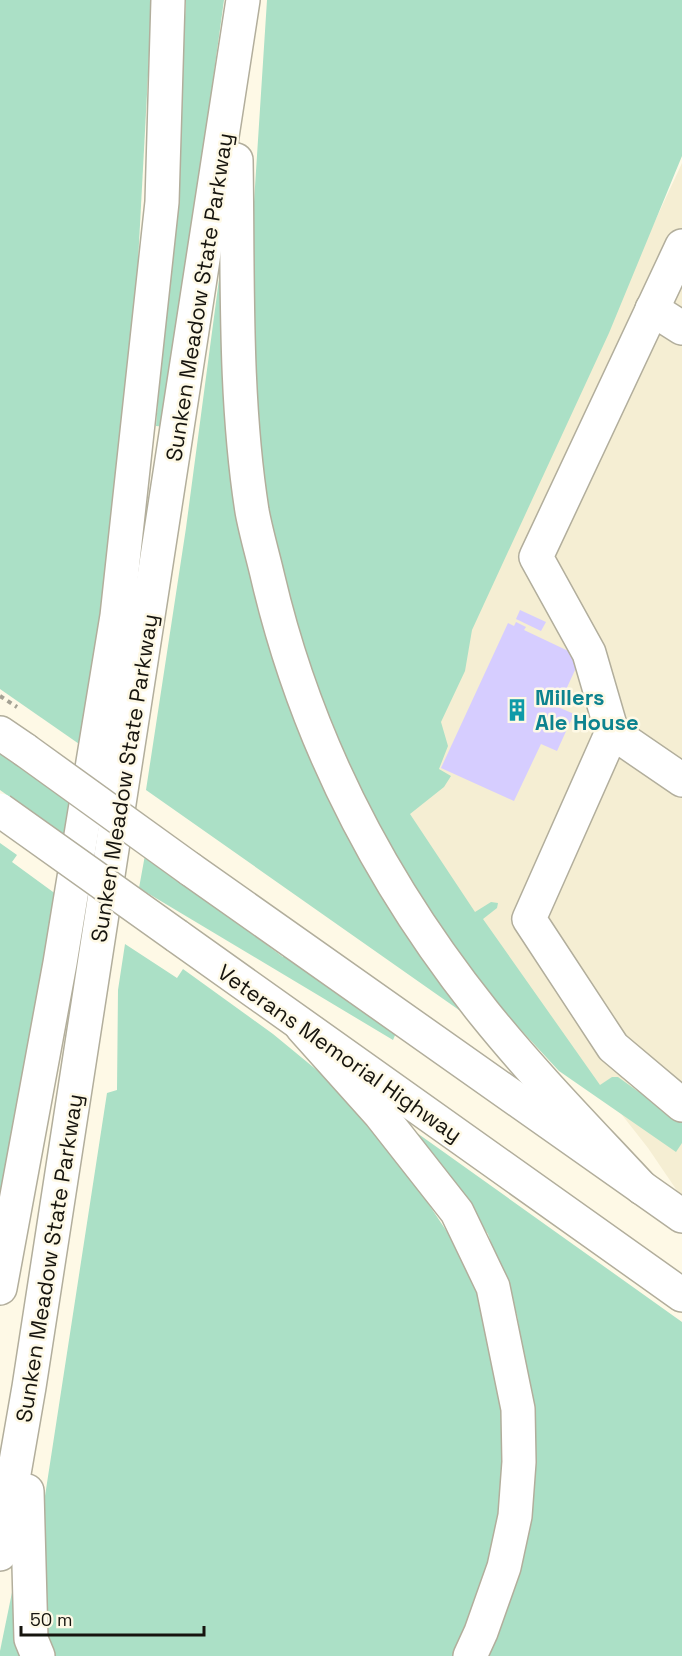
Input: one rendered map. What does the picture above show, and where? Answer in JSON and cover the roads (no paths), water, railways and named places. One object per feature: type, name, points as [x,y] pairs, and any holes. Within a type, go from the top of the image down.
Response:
[{"type":"main road","name":"Sunken Meadow State Parkway","points":[[0,1288],[60,963],[117,616],[162,202],[168,0]]},
{"type":"main road","name":"Sunken Meadow State Parkway","points":[[0,1554],[29,1387],[243,0]]},
{"type":"main road","points":[[234,70],[242,414],[252,511],[286,648],[327,762],[369,845],[418,924],[484,1012],[561,1101],[642,1188]]},
{"type":"main road","points":[[682,246],[536,557],[589,653],[612,732],[682,780]]},
{"type":"main road","points":[[652,309],[682,328]]},
{"type":"main road","points":[[612,732],[529,919],[613,1047],[682,1105]]},
{"type":"main road","points":[[12,741],[682,1216]]},
{"type":"main road","name":"Veterans Memorial Highway","points":[[0,810],[302,1027],[682,1295]]},
{"type":"main road","points":[[302,1027],[380,1114],[457,1212],[493,1287],[518,1409],[519,1462],[515,1516],[504,1567],[482,1632],[470,1656]]},
{"type":"main road","points":[[29,1387],[26,1519],[31,1639],[38,1656]]},
{"type":"place","name":"Millers Ale House","points":[[517,710]]}]
